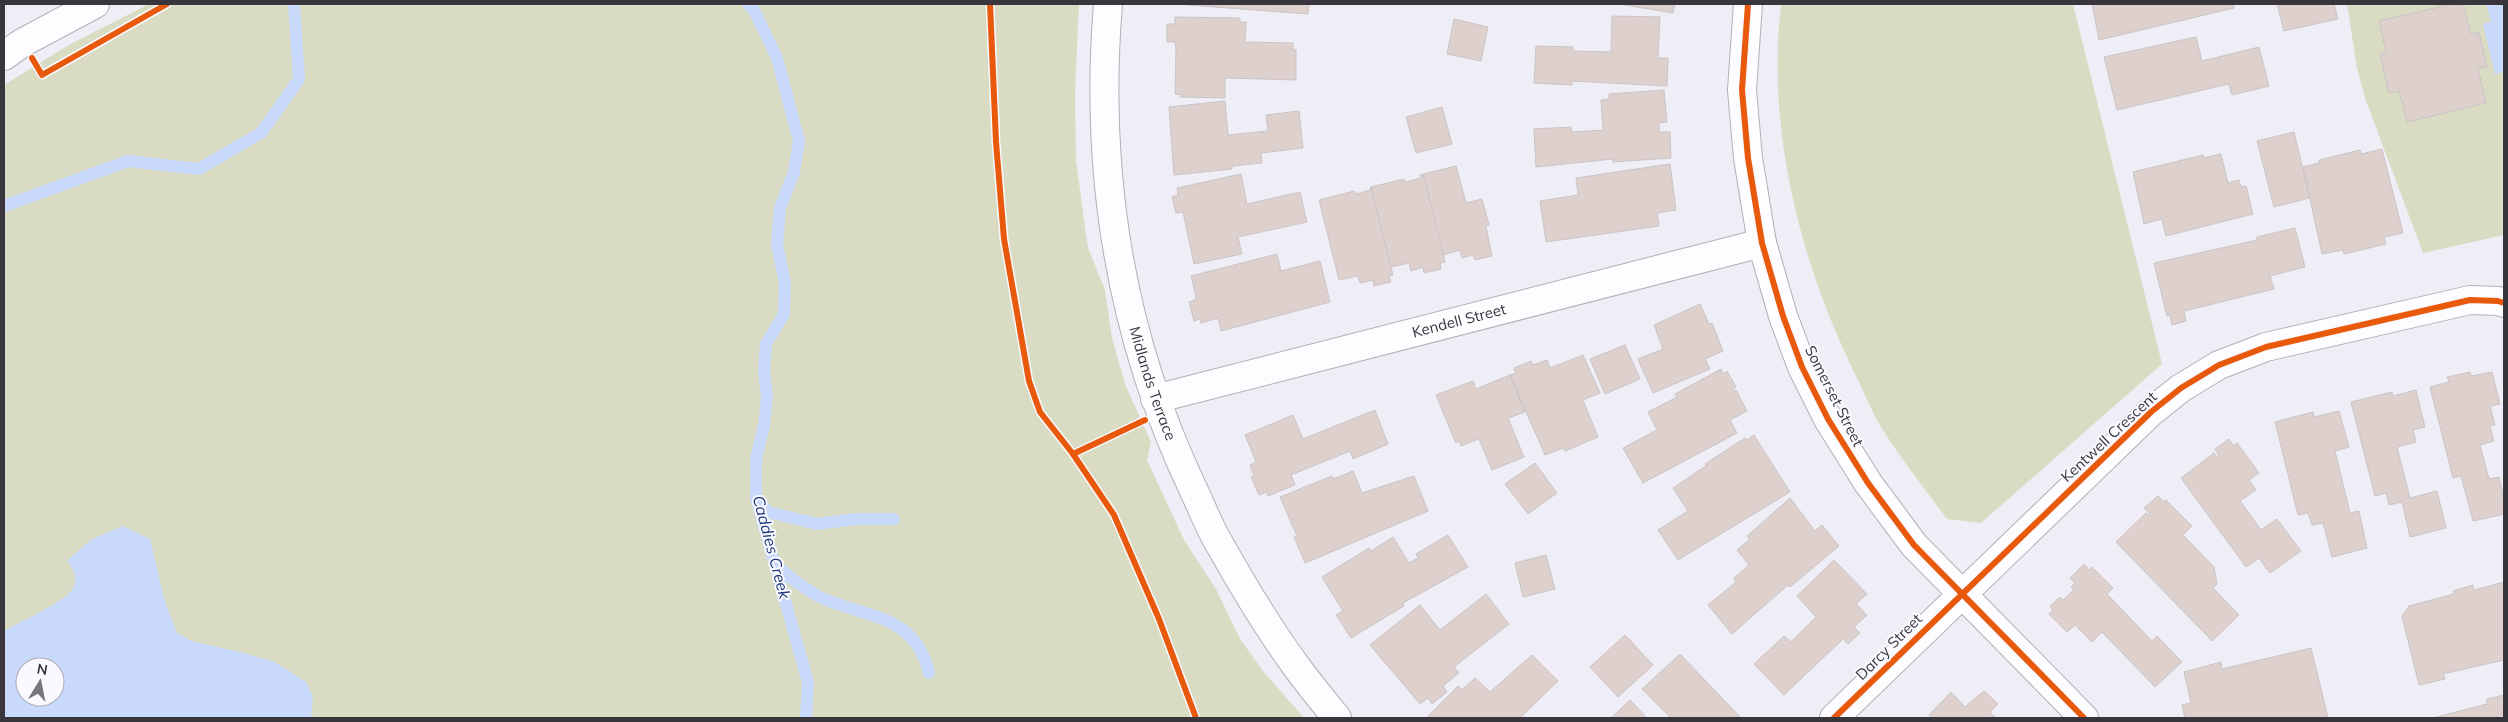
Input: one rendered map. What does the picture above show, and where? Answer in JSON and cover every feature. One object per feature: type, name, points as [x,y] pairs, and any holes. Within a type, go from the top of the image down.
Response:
[{"type":"street","points":[[4,56],[22,43],[95,4]]},
{"type":"street","name":"Midlands Terrace","points":[[1108,4],[1103,101],[1107,173],[1117,247],[1132,325],[1155,399],[1184,470],[1219,543],[1291,659],[1336,718]]},
{"type":"street","name":"Somerset Street","points":[[1748,4],[1742,90],[1748,158],[1762,243],[1792,342],[1802,367],[1828,419],[1868,483],[1914,545],[2084,718]]},
{"type":"street","name":"Kendell Street","points":[[1155,399],[1762,243]]},
{"type":"street","name":"Kentwell Crescent","points":[[1961,594],[2151,412],[2181,388],[2219,365],[2266,347],[2470,300],[2498,300],[2504,303]]},
{"type":"street","name":"Darcy Street","points":[[1834,718],[1961,594]]},
{"type":"green space","points":[[149,4],[1079,4],[1075,93],[1076,160],[1085,228],[1088,248],[1105,290],[1112,338],[1125,384],[1151,442],[1147,460],[1184,540],[1216,589],[1240,639],[1263,671],[1304,718],[313,718],[311,714],[313,697],[4,718],[4,85],[67,46]]},
{"type":"green space","points":[[1781,4],[2073,4],[2162,364],[1981,523],[1947,519],[1897,451],[1872,409],[1838,336],[1820,291],[1792,197],[1784,149],[1779,101],[1778,52]]},
{"type":"green space","points":[[2347,4],[2504,4],[2504,235],[2423,253],[2365,98],[2357,68]]},
{"type":"water","points":[[2486,4],[2504,4],[2504,76],[2503,72],[2495,74],[2483,24],[2491,22]]},
{"type":"water","points":[[123,526],[150,539],[165,602],[177,633],[192,641],[275,662],[306,682],[313,697],[311,714],[313,718],[4,718],[4,631],[51,606],[72,590],[75,582],[74,571],[67,561],[92,539]]},
{"type":"building","points":[[1175,4],[1309,4],[1308,14]]},
{"type":"building","points":[[1619,4],[1675,4],[1673,13]]},
{"type":"building","points":[[2092,4],[2233,4],[2234,8],[2099,40]]},
{"type":"building","points":[[2277,4],[2334,4],[2338,19],[2284,31]]},
{"type":"building","points":[[2452,4],[2463,4],[2471,34],[2479,32],[2487,67],[2478,68],[2486,103],[2407,122],[2399,91],[2389,93],[2380,54],[2386,52],[2379,21]]},
{"type":"building","points":[[1612,16],[1660,17],[1658,58],[1668,58],[1667,86],[1572,81],[1572,85],[1534,83],[1536,46],[1573,47],[1573,51],[1611,52]]},
{"type":"building","points":[[1175,17],[1240,18],[1240,22],[1246,22],[1245,42],[1293,43],[1293,49],[1296,50],[1296,80],[1225,78],[1225,98],[1180,97],[1181,95],[1175,94],[1175,42],[1167,42],[1167,24],[1175,24]]},
{"type":"building","points":[[1454,19],[1488,27],[1481,61],[1447,54]]},
{"type":"building","points":[[2196,37],[2202,61],[2259,47],[2269,86],[2232,95],[2229,84],[2117,110],[2104,57]]},
{"type":"building","points":[[1664,90],[1667,122],[1659,123],[1659,132],[1670,132],[1671,158],[1613,162],[1613,159],[1536,167],[1534,129],[1571,127],[1572,132],[1603,130],[1601,100],[1609,99],[1609,94]]},
{"type":"building","points":[[1225,101],[1228,135],[1268,131],[1266,115],[1299,111],[1303,148],[1261,153],[1262,163],[1232,166],[1232,169],[1174,175],[1169,107]]},
{"type":"building","points":[[1442,107],[1452,144],[1416,153],[1406,117]]},
{"type":"building","points":[[2294,132],[2310,198],[2274,207],[2257,141]]},
{"type":"building","points":[[2382,149],[2403,233],[2384,237],[2386,244],[2344,254],[2343,250],[2322,254],[2303,167],[2319,163],[2319,160],[2360,150],[2361,154]]},
{"type":"building","points":[[2221,154],[2228,183],[2239,180],[2241,187],[2246,186],[2253,214],[2166,236],[2162,219],[2144,224],[2133,172],[2203,155],[2204,158]]},
{"type":"building","points":[[1670,164],[1676,210],[1657,213],[1659,226],[1546,242],[1540,201],[1578,195],[1576,178]]},
{"type":"building","points":[[1456,166],[1466,203],[1482,199],[1489,225],[1486,226],[1492,256],[1475,260],[1473,255],[1462,258],[1460,250],[1443,255],[1423,174]]},
{"type":"building","points":[[1241,174],[1247,204],[1300,192],[1307,222],[1238,237],[1242,254],[1194,264],[1183,212],[1176,213],[1172,197],[1178,195],[1177,188]]},
{"type":"building","points":[[1423,174],[1445,262],[1440,263],[1441,269],[1424,273],[1423,267],[1411,271],[1409,263],[1391,267],[1371,187],[1404,179],[1406,182],[1421,178],[1420,175]]},
{"type":"building","points":[[1371,187],[1393,275],[1389,276],[1391,282],[1374,286],[1373,280],[1360,283],[1358,276],[1339,280],[1319,200],[1354,191],[1356,194],[1370,190]]},
{"type":"building","points":[[2295,228],[2305,267],[2270,276],[2274,289],[2184,311],[2186,321],[2172,325],[2170,315],[2167,316],[2154,263],[2257,240],[2257,237]]},
{"type":"building","points":[[1277,254],[1281,271],[1320,261],[1330,302],[1221,331],[1218,318],[1201,323],[1200,319],[1194,321],[1189,302],[1195,300],[1196,296],[1191,276]]},
{"type":"building","points":[[1700,304],[1709,324],[1712,323],[1723,351],[1705,359],[1710,369],[1653,393],[1638,359],[1663,349],[1654,325]]},
{"type":"building","points":[[1625,345],[1640,379],[1605,394],[1590,359]]},
{"type":"building","points":[[1583,355],[1600,393],[1583,400],[1598,437],[1565,451],[1563,448],[1545,455],[1510,375],[1516,373],[1514,368],[1531,361],[1533,365],[1547,360],[1550,368]]},
{"type":"building","points":[[1721,369],[1723,374],[1727,371],[1736,387],[1732,389],[1733,391],[1736,390],[1747,411],[1730,420],[1737,433],[1643,483],[1623,448],[1657,430],[1648,412],[1677,397],[1675,394]]},
{"type":"building","points":[[2470,372],[2471,376],[2492,372],[2500,404],[2490,406],[2495,425],[2490,426],[2494,441],[2480,445],[2489,479],[2499,477],[2504,499],[2504,514],[2473,521],[2461,476],[2453,478],[2430,387],[2449,382],[2447,377]]},
{"type":"building","points":[[1510,375],[1525,412],[1508,418],[1524,457],[1492,470],[1479,439],[1461,446],[1459,441],[1456,443],[1436,395],[1473,381],[1476,389]]},
{"type":"building","points":[[2416,390],[2425,427],[2413,430],[2416,442],[2397,447],[2410,498],[2437,491],[2446,528],[2410,537],[2402,502],[2389,505],[2386,493],[2375,496],[2351,402],[2392,392],[2393,396]]},
{"type":"building","points":[[1375,410],[1388,444],[1353,459],[1350,451],[1291,475],[1295,485],[1268,496],[1267,492],[1259,495],[1251,477],[1254,476],[1250,465],[1256,462],[1245,435],[1293,415],[1303,439]]},
{"type":"building","points":[[2339,411],[2349,447],[2335,451],[2350,513],[2359,511],[2367,548],[2332,557],[2323,523],[2312,525],[2308,513],[2298,515],[2275,422],[2313,412],[2314,417]]},
{"type":"building","points":[[1754,435],[1790,492],[1678,560],[1658,530],[1688,511],[1673,488],[1707,465],[1705,464],[1745,438],[1747,440]]},
{"type":"building","points":[[2229,439],[2233,446],[2237,443],[2259,473],[2249,480],[2256,490],[2240,501],[2261,530],[2277,519],[2301,551],[2270,573],[2259,558],[2246,567],[2181,478],[2214,453],[2217,457],[2219,456],[2215,449]]},
{"type":"building","points":[[1535,463],[1557,493],[1528,514],[1505,484]]},
{"type":"building","points":[[1353,471],[1362,493],[1414,476],[1428,511],[1305,563],[1294,537],[1297,536],[1280,497],[1332,476],[1333,479]]},
{"type":"building","points":[[2158,496],[2164,502],[2166,500],[2192,526],[2183,535],[2214,567],[2217,584],[2213,588],[2239,615],[2212,641],[2116,542],[2146,513],[2149,516],[2150,514],[2144,508]]},
{"type":"building","points":[[1790,498],[1815,531],[1822,525],[1839,546],[1790,587],[1788,585],[1732,634],[1708,605],[1736,582],[1734,578],[1749,565],[1737,550],[1750,539],[1747,536]]},
{"type":"building","points":[[1448,535],[1468,567],[1403,603],[1404,606],[1351,638],[1336,615],[1343,611],[1322,577],[1369,548],[1371,551],[1393,537],[1409,563],[1418,558],[1416,554]]},
{"type":"building","points":[[1546,555],[1555,589],[1523,597],[1515,563]]},
{"type":"building","points":[[1834,560],[1867,594],[1856,604],[1867,615],[1854,627],[1860,633],[1848,644],[1843,639],[1784,695],[1754,664],[1784,636],[1791,642],[1816,617],[1797,596]]},
{"type":"building","points":[[2084,564],[2089,570],[2092,567],[2113,588],[2107,594],[2152,641],[2157,636],[2182,662],[2155,687],[2102,632],[2092,642],[2075,625],[2067,632],[2049,614],[2053,610],[2050,606],[2060,597],[2063,600],[2074,590],[2071,587],[2075,583],[2070,578]]},
{"type":"building","points":[[2504,582],[2504,660],[2443,674],[2445,679],[2419,685],[2402,616],[2409,606],[2454,594],[2453,591],[2473,585],[2474,590]]},
{"type":"building","points":[[1486,594],[1509,624],[1454,667],[1459,673],[1443,686],[1447,692],[1432,704],[1428,698],[1420,704],[1370,645],[1420,605],[1440,630]]},
{"type":"building","points":[[1625,635],[1653,665],[1618,697],[1590,667]]},
{"type":"building","points":[[2311,648],[2328,718],[2185,718],[2182,705],[2191,703],[2184,672],[2221,662],[2222,669]]},
{"type":"building","points":[[1680,654],[1741,718],[1671,718],[1642,689]]},
{"type":"building","points":[[1532,655],[1558,681],[1520,718],[1426,718],[1458,686],[1462,690],[1475,678],[1490,692]]},
{"type":"building","points":[[1984,691],[1998,704],[1990,712],[1996,718],[1932,718],[1929,715],[1951,692],[1965,707]]},
{"type":"building","points":[[2504,695],[2504,718],[2433,718],[2487,704],[2487,699]]},
{"type":"building","points":[[1630,700],[1647,718],[1611,718]]},
{"type":"waterway","points":[[4,206],[128,161],[199,169],[261,133],[299,79],[294,4]]},
{"type":"waterway","name":"Caddies Creek","points":[[748,4],[755,12],[777,58],[799,141],[794,172],[780,208],[777,244],[785,283],[784,314],[766,344],[764,372],[767,397],[764,426],[756,458],[756,498],[808,682],[806,718]]},
{"type":"waterway","points":[[759,501],[768,512],[817,524],[856,519],[894,519]]},
{"type":"waterway","points":[[775,564],[795,581],[818,596],[885,620],[899,627],[912,638],[922,653],[929,673]]},
{"type":"cycle path","points":[[32,58],[42,75],[167,4]]},
{"type":"cycle path","points":[[990,4],[996,142],[1004,239],[1029,381],[1040,412],[1073,454],[1114,515],[1159,619],[1196,718]]},
{"type":"cycle path","points":[[1748,4],[1742,90],[1748,158],[1762,243],[1783,316],[1802,367],[1828,419],[1868,483],[1914,545],[2084,718]]},
{"type":"cycle path","points":[[1834,718],[2151,412],[2181,388],[2219,365],[2266,347],[2470,300],[2504,303]]},
{"type":"cycle path","points":[[1073,454],[1145,420]]}]
